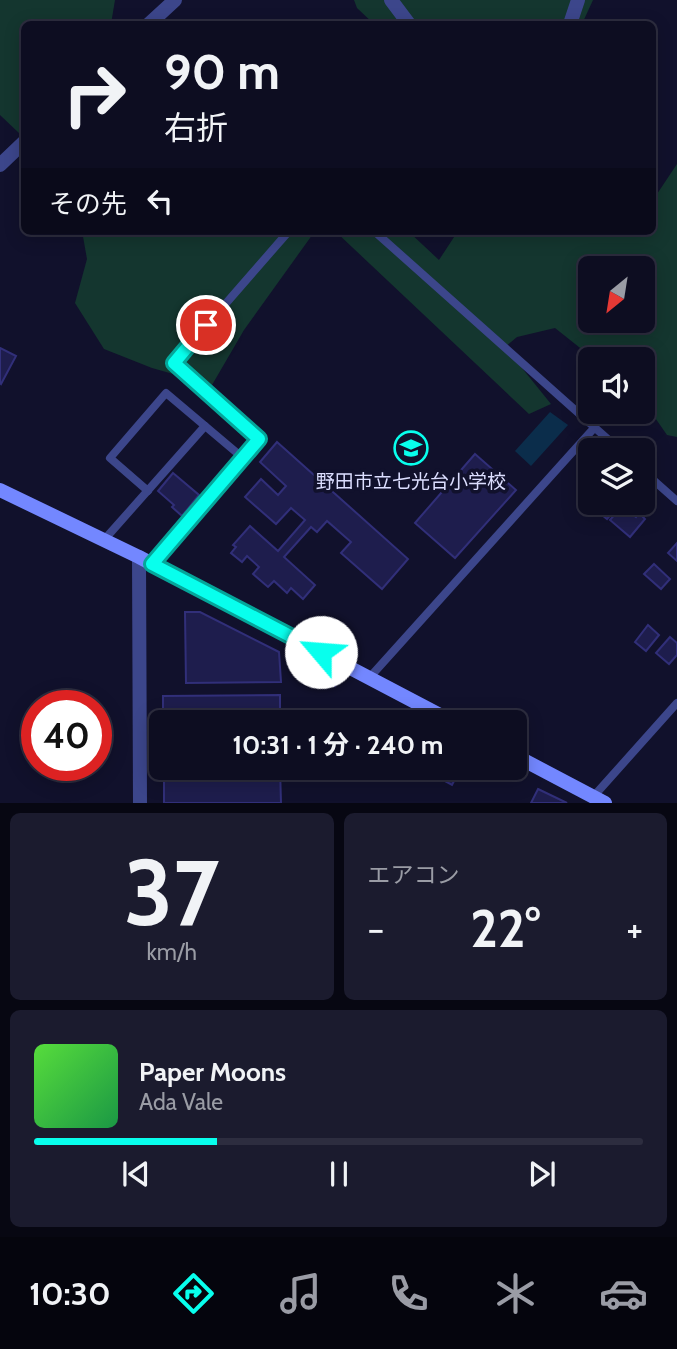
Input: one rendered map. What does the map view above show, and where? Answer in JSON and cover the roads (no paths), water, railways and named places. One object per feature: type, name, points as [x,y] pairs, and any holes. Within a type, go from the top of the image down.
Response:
[{"type":"street","points":[[152,21],[175,0]]},
{"type":"street","points":[[391,0],[407,21]]},
{"type":"street","points":[[571,21],[578,0]]},
{"type":"street","points":[[0,165],[21,145]]},
{"type":"street","points":[[0,490],[104,540],[431,710]]},
{"type":"street","points":[[140,803],[145,561]]},
{"type":"street","points":[[527,762],[599,800]]},
{"type":"lane","points":[[145,561],[259,439],[174,363],[286,235]]},
{"type":"lane","points":[[379,235],[607,438]]},
{"type":"lane","points":[[148,491],[110,458],[166,393],[243,458]]},
{"type":"lane","points":[[104,540],[205,426]]},
{"type":"lane","points":[[370,677],[595,427]]},
{"type":"lane","points":[[655,482],[677,501]]},
{"type":"lane","points":[[599,800],[677,703]]},
{"type":"water","points":[[550,412],[568,425],[531,466],[515,451]]},
{"type":"place","name":"野田市立七光台小学校","points":[[411,448]]}]
